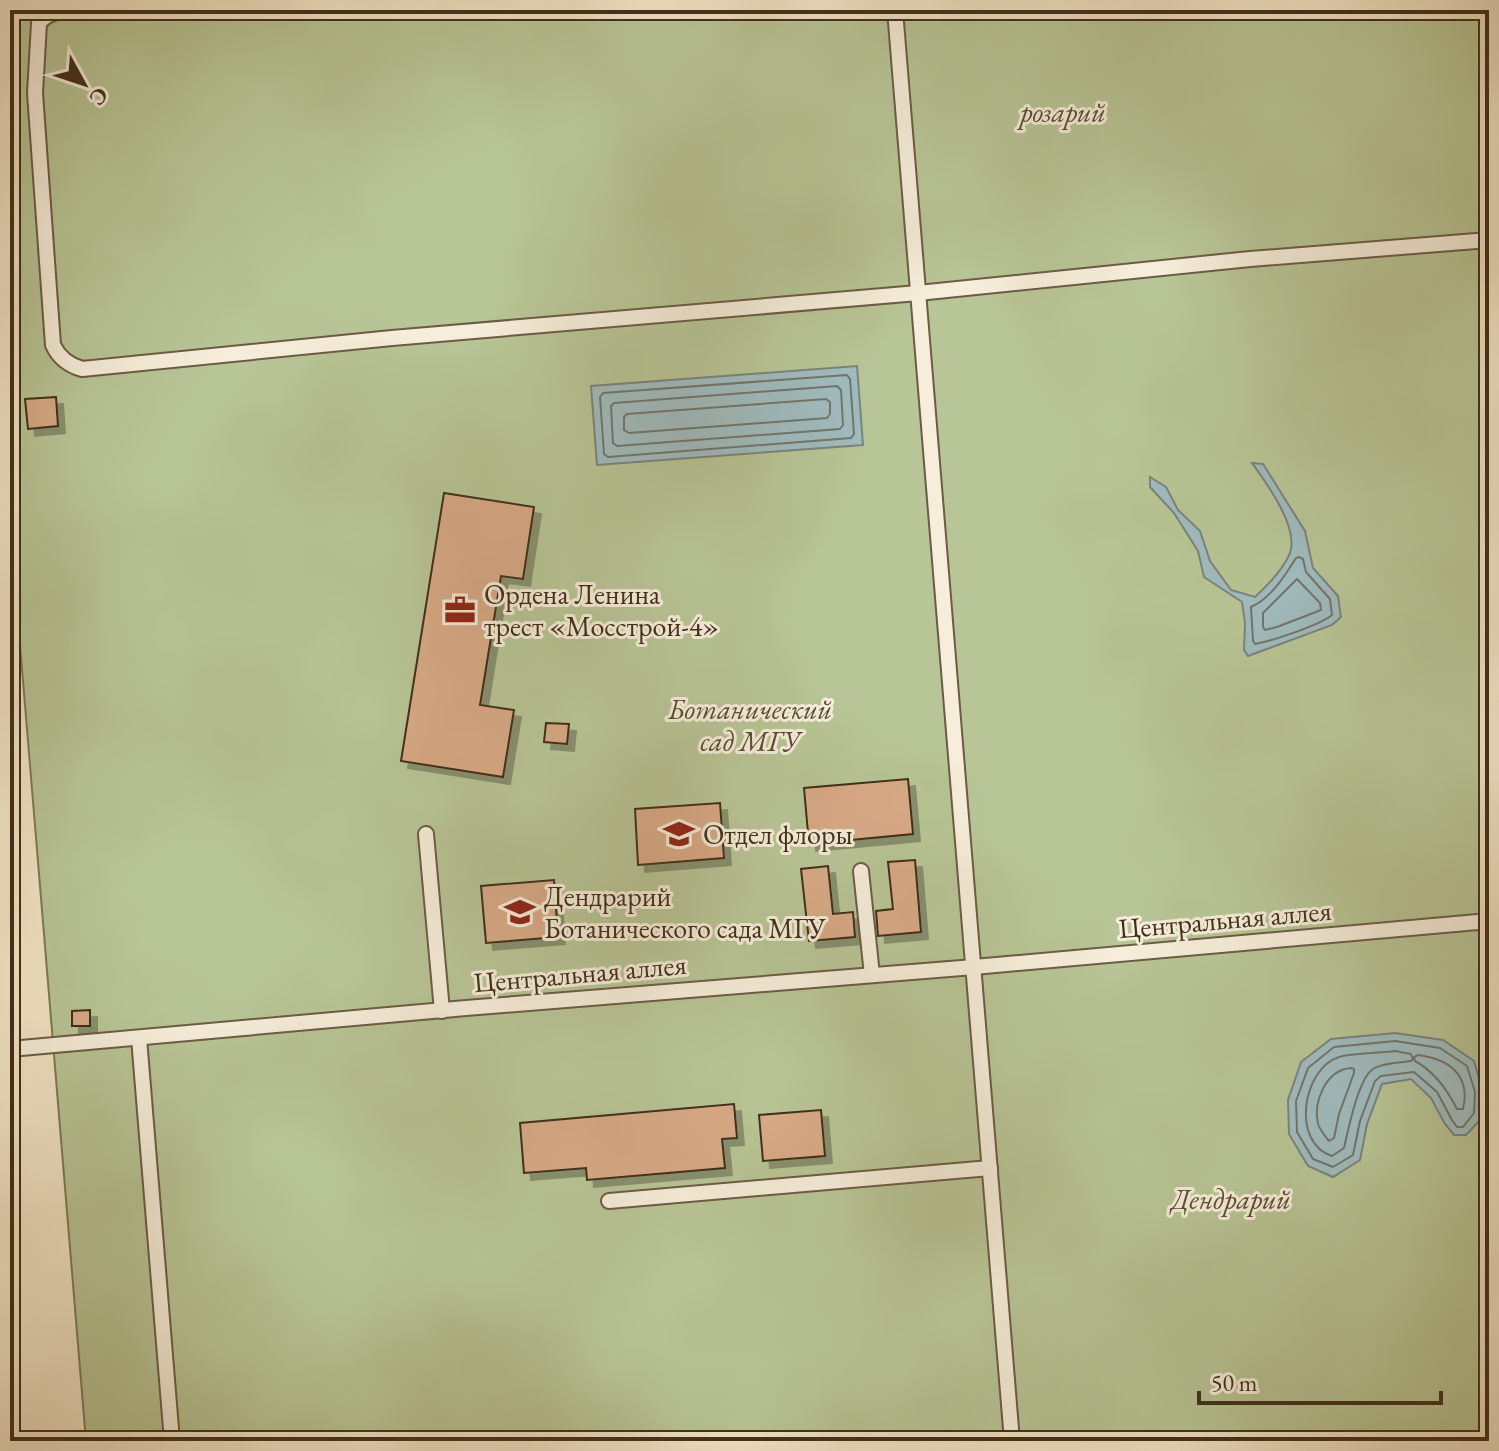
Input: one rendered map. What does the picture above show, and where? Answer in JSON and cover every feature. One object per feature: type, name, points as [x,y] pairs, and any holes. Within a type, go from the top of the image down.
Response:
[{"type":"lane","points":[[80,10],[57,11],[45,16],[39,23],[35,93],[53,345],[64,361],[82,369],[392,338],[918,293],[1250,259],[1489,240]]},
{"type":"lane","points":[[895,10],[1012,1441]]},
{"type":"lane","points":[[426,834],[442,1011]]},
{"type":"lane","points":[[861,871],[872,975]]},
{"type":"lane","name":"Центральная аллея","points":[[10,1049],[1489,921]]},
{"type":"lane","points":[[139,1038],[172,1441]]},
{"type":"lane","points":[[609,1201],[990,1168]]},
{"type":"green space","name":"Ботанический сад МГУ","points":[[10,10],[1489,10],[1489,1441],[86,1441],[10,524]]},
{"type":"water","points":[[857,366],[863,445],[597,465],[591,386]]},
{"type":"water","points":[[1252,463],[1263,464],[1305,531],[1313,568],[1338,596],[1341,617],[1332,625],[1248,656],[1244,650],[1242,602],[1204,577],[1198,551],[1174,513],[1150,487],[1150,477],[1166,487],[1178,510],[1200,531],[1210,561],[1231,590],[1255,597],[1283,565],[1292,543],[1280,506]]},
{"type":"water","points":[[1395,1033],[1443,1040],[1474,1061],[1483,1092],[1482,1118],[1466,1135],[1454,1135],[1431,1098],[1411,1079],[1382,1084],[1367,1124],[1360,1160],[1333,1177],[1308,1166],[1289,1134],[1288,1100],[1301,1062],[1331,1039]]},
{"type":"building","points":[[56,397],[58,426],[28,429],[25,399]]},
{"type":"building","name":"Ордена Ленина трест «Мосстрой-4»","points":[[444,493],[534,507],[523,579],[501,576],[480,705],[514,710],[503,777],[401,761]]},
{"type":"building","points":[[546,723],[569,724],[567,744],[544,742]]},
{"type":"building","points":[[908,779],[913,834],[809,844],[804,788]]},
{"type":"building","name":"Отдел флоры","points":[[720,803],[724,858],[638,865],[635,809]]},
{"type":"building","points":[[915,860],[921,932],[878,936],[876,911],[893,909],[888,862]]},
{"type":"building","points":[[828,866],[833,914],[853,912],[855,937],[809,941],[801,869]]},
{"type":"building","name":"Дендрарий Ботанического сада МГУ","points":[[554,880],[558,937],[486,943],[481,886]]},
{"type":"building","points":[[90,1010],[90,1026],[72,1026],[72,1011]]},
{"type":"building","points":[[734,1104],[737,1138],[722,1139],[725,1168],[587,1180],[586,1168],[524,1173],[520,1123]]},
{"type":"building","points":[[821,1110],[825,1156],[763,1161],[759,1115]]},
{"type":"place","name":"Ордена Ленина трест «Мосстрой-4»","points":[[460,610]]},
{"type":"place","name":"Отдел флоры","points":[[679,834]]},
{"type":"place","name":"Дендрарий Ботанического сада МГУ","points":[[520,912]]},
{"type":"park label","name":"розарий","points":[[1063,112]]},
{"type":"park label","name":"Дендрарий","points":[[1231,1199]]}]
